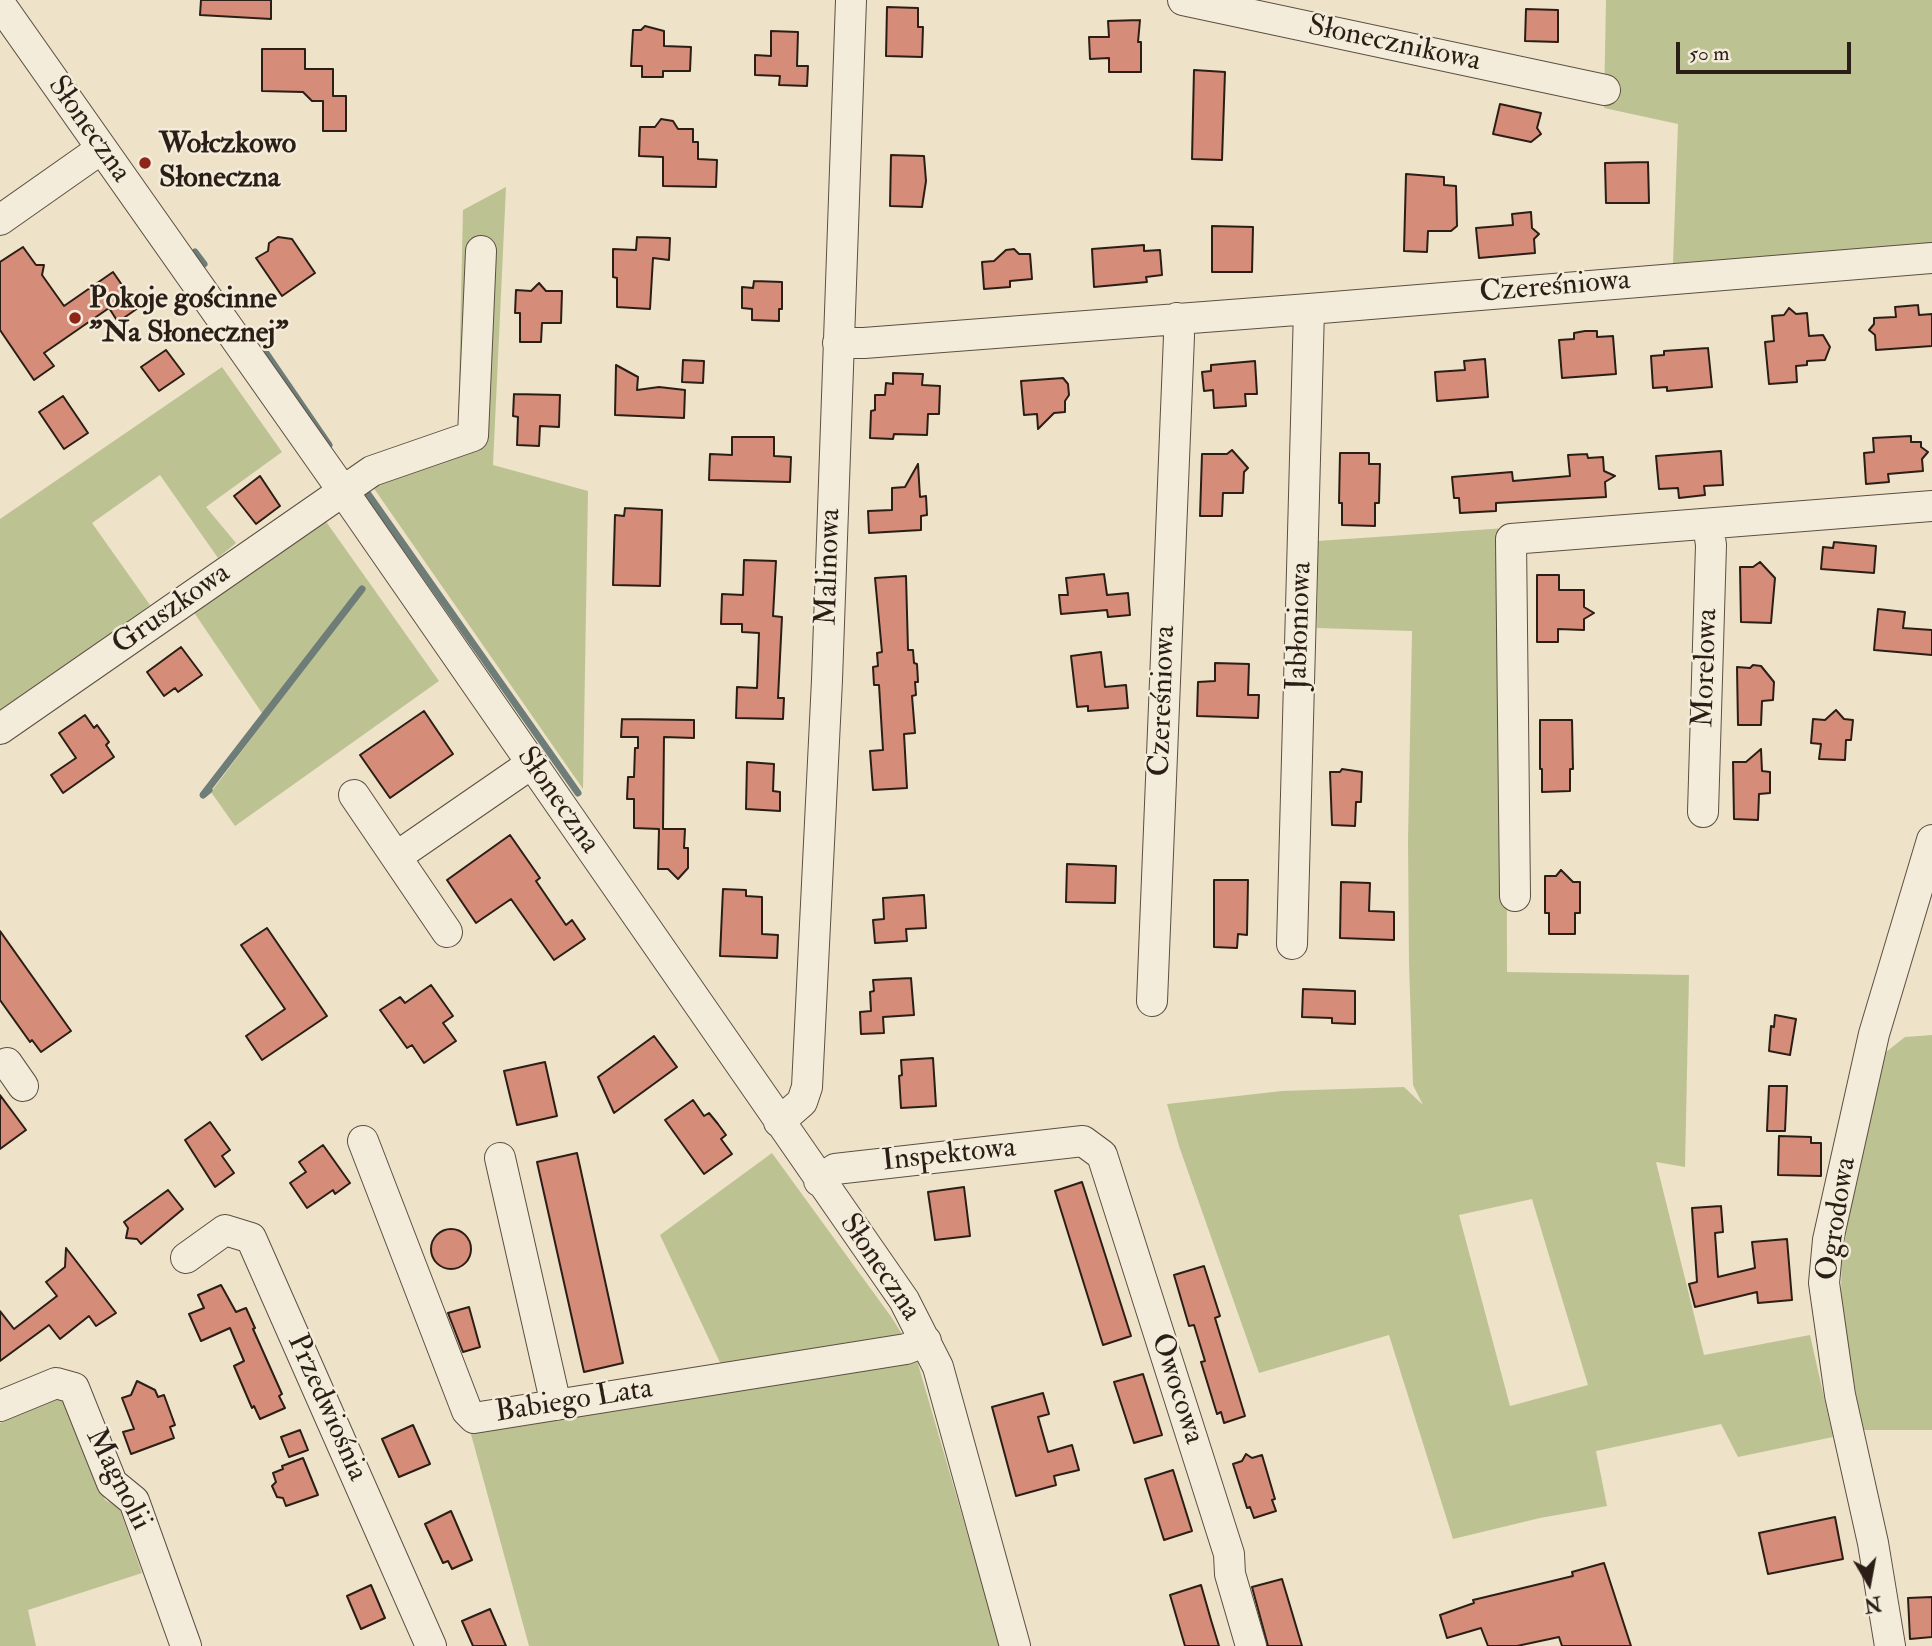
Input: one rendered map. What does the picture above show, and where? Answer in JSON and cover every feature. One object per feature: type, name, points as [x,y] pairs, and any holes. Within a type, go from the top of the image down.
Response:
[{"type":"street","name":"Malinowa","points":[[779,1122],[803,1102],[807,1087],[826,693],[851,0]]},
{"type":"street","name":"Słonecznikowa","points":[[1183,0],[1605,90]]},
{"type":"street","name":"Słoneczna","points":[[0,4],[343,491],[904,1300],[938,1367],[1015,1646]]},
{"type":"street","points":[[0,220],[101,149]]},
{"type":"street","name":"Gruszkowa","points":[[0,729],[372,471],[473,436],[481,251]]},
{"type":"street","name":"Czereśniowa","points":[[838,343],[1309,309],[1932,258]]},
{"type":"street","name":"Jabłoniowa","points":[[1292,944],[1309,309]]},
{"type":"street","name":"Czereśniowa","points":[[1152,1001],[1179,336],[1177,318]]},
{"type":"street","points":[[1515,896],[1511,539],[1932,506]]},
{"type":"street","name":"Morelowa","points":[[1703,812],[1711,545],[1709,524]]},
{"type":"street","points":[[396,857],[531,764]]},
{"type":"street","points":[[354,795],[447,932]]},
{"type":"street","name":"Ogrodowa","points":[[1890,1646],[1873,1543],[1840,1395],[1824,1283],[1828,1240],[1874,1034],[1932,840]]},
{"type":"street","name":"Babiego Lata","points":[[363,1141],[467,1411],[474,1418],[906,1349],[926,1341]]},
{"type":"street","name":"Inspektowa","points":[[819,1181],[835,1169],[1083,1141]]},
{"type":"street","name":"Owocowa","points":[[1083,1141],[1102,1155],[1229,1554],[1230,1574],[1251,1646]]},
{"type":"street","points":[[500,1158],[556,1405]]},
{"type":"street","name":"Przedwiośnia","points":[[186,1258],[225,1230],[251,1238],[431,1646]]},
{"type":"street","name":"Magnolii","points":[[0,1406],[56,1383],[74,1388],[112,1483],[134,1501],[186,1646]]},
{"type":"green space","points":[[1606,0],[1932,0],[1932,244],[1673,264],[1678,124],[1604,108]]},
{"type":"green space","points":[[506,187],[493,465],[588,491],[583,789],[357,464],[458,428],[463,210]]},
{"type":"green space","points":[[222,367],[282,452],[206,507],[236,543],[218,558],[160,475],[92,523],[150,605],[0,713],[0,519]]},
{"type":"green space","points":[[322,516],[439,681],[235,826],[211,792],[266,719],[191,608]]},
{"type":"green space","points":[[1506,528],[1507,972],[1689,975],[1685,1167],[1656,1162],[1704,1355],[1810,1335],[1833,1437],[1738,1457],[1721,1424],[1596,1451],[1607,1506],[1540,1518],[1453,1539],[1389,1335],[1259,1373],[1179,1146],[1167,1104],[1282,1091],[1404,1087],[1423,1105],[1413,1085],[1409,963],[1408,841],[1412,631],[1317,628],[1318,541]],"holes":[[[1532,1199],[1588,1385],[1510,1406],[1459,1215]]]},
{"type":"green space","points":[[1932,1035],[1932,1430],[1862,1430],[1841,1305],[1842,1218],[1886,1052],[1905,1037]]},
{"type":"green space","points":[[772,1153],[892,1318],[916,1357],[1000,1646],[529,1646],[469,1427],[732,1388],[660,1235]]},
{"type":"green space","points":[[55,1397],[69,1402],[105,1500],[119,1507],[142,1573],[28,1610],[36,1646],[0,1646],[0,1423]]},
{"type":"building","points":[[201,0],[271,0],[271,19],[200,15]]},
{"type":"building","points":[[887,7],[918,8],[918,27],[923,27],[922,57],[886,56]]},
{"type":"building","points":[[1526,9],[1558,10],[1558,42],[1525,41]]},
{"type":"building","points":[[1140,20],[1138,42],[1141,42],[1141,72],[1109,72],[1109,58],[1090,59],[1089,37],[1109,37],[1108,21]]},
{"type":"building","points":[[645,26],[664,31],[664,46],[691,47],[690,71],[663,71],[663,77],[642,77],[642,66],[631,66],[633,30],[641,30]]},
{"type":"building","points":[[771,31],[798,32],[797,66],[808,66],[807,86],[779,85],[780,76],[755,75],[755,55],[771,56]]},
{"type":"building","points":[[262,49],[305,49],[305,69],[333,69],[333,96],[346,96],[346,131],[323,131],[323,101],[312,101],[303,92],[262,91]]},
{"type":"building","points":[[1194,70],[1225,72],[1222,160],[1192,159]]},
{"type":"building","points":[[1500,104],[1541,113],[1537,128],[1541,134],[1531,142],[1493,134]]},
{"type":"building","points":[[661,119],[673,121],[678,129],[693,129],[693,142],[698,142],[698,159],[717,160],[716,187],[663,186],[663,157],[639,156],[640,127],[655,127]]},
{"type":"building","points":[[891,155],[924,156],[926,181],[922,207],[890,206]]},
{"type":"building","points":[[1648,162],[1649,203],[1606,203],[1605,163]]},
{"type":"building","points":[[1406,174],[1444,177],[1444,185],[1456,186],[1457,226],[1451,231],[1428,231],[1427,252],[1404,251]]},
{"type":"building","points":[[1531,212],[1532,228],[1539,234],[1534,239],[1535,253],[1479,258],[1476,228],[1513,225],[1512,214]]},
{"type":"building","points":[[1212,226],[1253,227],[1252,272],[1212,272]]},
{"type":"building","points":[[278,237],[292,239],[315,273],[282,296],[256,258],[268,251],[269,243]]},
{"type":"building","points":[[637,237],[670,238],[669,260],[653,258],[650,309],[617,307],[613,249],[636,250]]},
{"type":"building","points":[[1144,245],[1144,251],[1160,250],[1162,275],[1146,277],[1147,282],[1094,287],[1092,249]]},
{"type":"building","points":[[23,247],[36,265],[44,265],[42,275],[64,306],[113,272],[138,308],[118,322],[109,308],[44,353],[54,366],[34,380],[0,330],[0,262]]},
{"type":"building","points":[[1014,249],[1019,254],[1030,254],[1032,279],[1010,281],[1010,287],[984,289],[982,262],[994,261],[1006,250]]},
{"type":"building","points":[[754,281],[782,282],[779,321],[752,320],[752,309],[742,308],[742,287],[753,288]]},
{"type":"building","points":[[539,283],[546,291],[562,291],[561,323],[542,323],[541,342],[520,342],[520,313],[515,313],[516,290],[531,291]]},
{"type":"building","points":[[1918,305],[1919,315],[1932,314],[1932,346],[1876,350],[1875,335],[1869,330],[1874,324],[1874,318],[1896,317],[1895,307]]},
{"type":"building","points":[[1789,308],[1796,314],[1807,313],[1809,336],[1823,335],[1830,347],[1825,360],[1807,361],[1807,365],[1796,366],[1797,382],[1769,384],[1765,342],[1774,341],[1772,316],[1784,315]]},
{"type":"building","points":[[1597,331],[1597,337],[1613,336],[1616,374],[1562,378],[1559,340],[1574,339],[1574,333]]},
{"type":"building","points":[[1708,348],[1712,387],[1667,391],[1667,387],[1653,388],[1651,356],[1664,355],[1664,351]]},
{"type":"building","points":[[166,350],[184,374],[159,391],[141,367]]},
{"type":"building","points":[[1485,359],[1488,397],[1437,401],[1435,372],[1465,370],[1464,361]]},
{"type":"building","points":[[683,360],[704,361],[703,383],[682,382]]},
{"type":"building","points":[[1255,361],[1257,394],[1245,394],[1246,406],[1214,408],[1213,390],[1204,391],[1202,372],[1211,371],[1211,365]]},
{"type":"building","points":[[616,365],[638,377],[637,390],[659,387],[685,390],[684,418],[615,415]]},
{"type":"building","points":[[893,373],[923,374],[922,385],[940,386],[939,414],[928,414],[927,435],[894,434],[893,439],[870,438],[871,411],[875,410],[875,395],[885,395],[886,383],[893,384]]},
{"type":"building","points":[[1063,378],[1068,384],[1069,395],[1065,401],[1065,412],[1054,413],[1038,429],[1037,414],[1024,415],[1021,381]]},
{"type":"building","points":[[514,394],[560,395],[559,427],[540,426],[539,446],[517,445],[518,417],[513,416]]},
{"type":"building","points":[[63,396],[88,433],[64,449],[39,412]]},
{"type":"building","points":[[1911,436],[1911,442],[1921,442],[1921,447],[1928,452],[1922,459],[1923,471],[1888,474],[1889,482],[1866,484],[1864,453],[1874,452],[1873,438]]},
{"type":"building","points":[[732,437],[774,437],[774,456],[791,457],[790,482],[709,480],[710,454],[732,455]]},
{"type":"building","points":[[1232,450],[1248,468],[1244,472],[1243,493],[1223,493],[1222,516],[1200,516],[1202,454],[1227,454]]},
{"type":"building","points":[[1721,451],[1723,485],[1704,486],[1705,495],[1679,498],[1678,488],[1659,489],[1656,456]]},
{"type":"building","points":[[1340,453],[1369,453],[1369,464],[1380,464],[1379,503],[1375,503],[1375,526],[1342,525],[1342,503],[1339,503]]},
{"type":"building","points":[[1587,454],[1588,458],[1603,457],[1604,471],[1615,476],[1605,482],[1606,497],[1496,503],[1496,511],[1460,513],[1459,498],[1454,498],[1452,477],[1512,472],[1513,481],[1570,476],[1568,455]]},
{"type":"building","points":[[918,464],[920,497],[926,496],[927,515],[921,516],[921,530],[869,533],[868,511],[892,510],[892,488],[905,487]]},
{"type":"building","points":[[260,476],[280,506],[256,524],[234,496]]},
{"type":"building","points":[[625,508],[662,510],[660,586],[613,585],[615,515],[624,516]]},
{"type":"building","points":[[1834,542],[1876,546],[1874,573],[1821,569],[1823,547],[1833,548]]},
{"type":"building","points":[[744,560],[776,561],[773,616],[782,617],[778,698],[784,698],[783,719],[736,718],[737,687],[757,688],[759,633],[742,632],[742,624],[721,624],[722,594],[743,595]]},
{"type":"building","points":[[1760,562],[1775,578],[1771,623],[1741,622],[1740,567],[1753,567]]},
{"type":"building","points":[[1104,574],[1107,595],[1128,593],[1130,615],[1108,617],[1107,610],[1061,614],[1059,595],[1068,595],[1066,578]]},
{"type":"building","points":[[1537,575],[1559,575],[1559,590],[1584,590],[1584,607],[1594,613],[1584,619],[1584,630],[1558,629],[1558,642],[1537,642]]},
{"type":"building","points":[[906,576],[908,650],[913,650],[918,682],[915,682],[916,695],[912,696],[915,733],[904,734],[907,788],[873,790],[870,751],[883,750],[879,685],[874,685],[873,667],[878,666],[877,653],[882,652],[875,578]]},
{"type":"building","points":[[1878,609],[1905,612],[1903,628],[1932,630],[1932,655],[1874,650]]},
{"type":"building","points":[[181,647],[202,675],[178,692],[175,688],[164,696],[147,672]]},
{"type":"building","points":[[1101,652],[1105,687],[1126,685],[1128,708],[1088,711],[1088,706],[1077,707],[1071,656]]},
{"type":"building","points":[[1215,663],[1249,664],[1248,695],[1259,695],[1258,718],[1197,716],[1198,682],[1215,681]]},
{"type":"building","points":[[1753,665],[1761,666],[1774,682],[1773,700],[1762,701],[1761,725],[1738,725],[1737,667],[1750,668]]},
{"type":"building","points":[[1836,710],[1844,719],[1853,720],[1851,740],[1846,740],[1845,760],[1819,759],[1821,744],[1811,743],[1813,719],[1825,720]]},
{"type":"building","points":[[424,711],[453,754],[390,798],[360,755]]},
{"type":"building","points":[[85,715],[94,728],[97,725],[109,742],[106,745],[114,757],[63,793],[51,775],[76,758],[59,733]]},
{"type":"building","points":[[622,719],[694,720],[694,738],[664,737],[663,829],[685,829],[684,848],[688,848],[688,868],[678,879],[668,869],[658,869],[659,829],[634,828],[634,799],[627,799],[628,777],[634,777],[638,737],[621,737]]},
{"type":"building","points":[[1540,720],[1572,720],[1573,769],[1570,769],[1570,791],[1542,792]]},
{"type":"building","points":[[1761,749],[1762,771],[1770,772],[1770,793],[1759,794],[1758,820],[1734,819],[1733,762],[1746,762]]},
{"type":"building","points":[[747,762],[774,764],[773,791],[780,792],[780,811],[746,809]]},
{"type":"building","points":[[1342,769],[1362,772],[1361,802],[1356,802],[1355,826],[1332,825],[1330,772],[1340,772]]},
{"type":"building","points":[[510,835],[540,878],[536,881],[566,925],[572,920],[585,939],[554,960],[511,899],[476,923],[447,880]]},
{"type":"building","points":[[1067,864],[1116,866],[1115,903],[1066,902]]},
{"type":"building","points":[[1561,870],[1573,882],[1580,882],[1580,913],[1575,913],[1575,934],[1549,934],[1549,913],[1545,913],[1545,876],[1556,876]]},
{"type":"building","points":[[1214,880],[1248,880],[1247,935],[1238,934],[1237,948],[1214,947]]},
{"type":"building","points":[[1341,882],[1370,883],[1369,911],[1394,912],[1394,940],[1340,938]]},
{"type":"building","points":[[723,889],[746,890],[746,896],[762,897],[762,934],[778,935],[777,958],[720,956]]},
{"type":"building","points":[[924,895],[926,928],[906,929],[907,941],[875,943],[873,920],[884,919],[883,898]]},
{"type":"building","points":[[267,928],[327,1016],[262,1060],[246,1036],[285,1009],[241,945]]},
{"type":"building","points":[[0,931],[71,1031],[41,1052],[32,1040],[30,1042],[0,1000]]},
{"type":"building","points":[[911,978],[914,1015],[883,1017],[884,1033],[861,1034],[860,1012],[871,1011],[870,992],[874,991],[873,980]]},
{"type":"building","points":[[431,985],[453,1016],[443,1023],[456,1041],[424,1063],[412,1045],[407,1048],[380,1010],[400,997],[405,1003]]},
{"type":"building","points":[[1303,989],[1355,991],[1355,1024],[1332,1023],[1332,1018],[1302,1017]]},
{"type":"building","points":[[1775,1015],[1796,1019],[1790,1055],[1769,1051],[1771,1026],[1774,1027]]},
{"type":"building","points":[[654,1036],[677,1067],[614,1113],[598,1077]]},
{"type":"building","points":[[933,1058],[936,1106],[901,1108],[901,1060]]},
{"type":"building","points":[[545,1062],[557,1116],[517,1125],[504,1071]]},
{"type":"building","points":[[1769,1086],[1787,1086],[1785,1131],[1767,1131]]},
{"type":"building","points":[[0,1095],[26,1130],[0,1149]]},
{"type":"building","points":[[693,1100],[704,1116],[709,1113],[726,1135],[721,1139],[732,1154],[704,1174],[665,1120]]},
{"type":"building","points":[[210,1122],[230,1150],[222,1156],[234,1173],[215,1187],[185,1140]]},
{"type":"building","points":[[1779,1136],[1811,1137],[1811,1143],[1821,1143],[1821,1176],[1778,1175]]},
{"type":"building","points":[[323,1145],[350,1183],[335,1194],[333,1190],[307,1208],[290,1183],[306,1172],[299,1162]]},
{"type":"building","points":[[577,1153],[623,1363],[584,1372],[537,1162]]},
{"type":"building","points":[[1082,1182],[1131,1336],[1103,1345],[1055,1191]]},
{"type":"building","points":[[964,1187],[970,1236],[935,1240],[928,1192]]},
{"type":"building","points":[[168,1190],[183,1209],[141,1244],[137,1239],[126,1238],[128,1228],[124,1222]]},
{"type":"building","points":[[1721,1206],[1723,1232],[1715,1233],[1718,1277],[1755,1268],[1752,1242],[1787,1239],[1792,1300],[1758,1303],[1757,1292],[1695,1307],[1689,1284],[1697,1282],[1692,1208]]},
{"type":"building","points":[[451,1229],[459,1230],[465,1235],[470,1241],[470,1257],[465,1263],[459,1268],[451,1269],[443,1268],[437,1263],[432,1257],[431,1249],[432,1241],[437,1235],[443,1230]]},
{"type":"building","points":[[66,1248],[116,1313],[96,1326],[89,1316],[60,1339],[49,1325],[0,1361],[0,1311],[14,1329],[57,1296],[46,1282],[65,1267]]},
{"type":"building","points":[[1204,1266],[1220,1316],[1215,1318],[1245,1416],[1224,1423],[1221,1412],[1217,1414],[1201,1362],[1205,1361],[1194,1325],[1189,1326],[1174,1275]]},
{"type":"building","points":[[221,1285],[236,1312],[246,1308],[282,1394],[279,1396],[285,1408],[260,1419],[254,1406],[252,1408],[234,1366],[244,1361],[230,1328],[201,1341],[189,1314],[204,1308],[198,1295]]},
{"type":"building","points":[[469,1307],[480,1347],[463,1352],[448,1313]]},
{"type":"building","points":[[1143,1374],[1162,1435],[1134,1443],[1114,1382]]},
{"type":"building","points":[[137,1381],[155,1390],[158,1397],[164,1395],[175,1425],[170,1427],[174,1438],[131,1454],[123,1432],[134,1429],[122,1398],[131,1395]]},
{"type":"building","points":[[1043,1393],[1049,1414],[1038,1417],[1048,1452],[1072,1445],[1079,1470],[1054,1476],[1056,1485],[1016,1496],[992,1407]]},
{"type":"building","points":[[413,1425],[430,1464],[399,1477],[382,1439]]},
{"type":"building","points":[[300,1430],[308,1450],[289,1457],[281,1437]]},
{"type":"building","points":[[1246,1454],[1252,1458],[1262,1455],[1275,1499],[1272,1500],[1276,1511],[1254,1518],[1250,1507],[1247,1508],[1233,1464],[1242,1461]]},
{"type":"building","points":[[303,1458],[318,1495],[286,1506],[283,1498],[277,1497],[272,1486],[276,1482],[273,1473],[283,1469],[282,1466]]},
{"type":"building","points":[[1173,1470],[1192,1531],[1164,1540],[1145,1479]]},
{"type":"building","points":[[451,1511],[472,1560],[452,1569],[448,1561],[443,1563],[425,1524]]},
{"type":"building","points":[[1835,1517],[1843,1559],[1768,1574],[1759,1533]]},
{"type":"building","points":[[1604,1563],[1631,1646],[1562,1646],[1559,1637],[1517,1646],[1488,1646],[1481,1628],[1447,1638],[1440,1615],[1474,1603],[1473,1600],[1573,1576],[1572,1572]]},
{"type":"building","points":[[1282,1579],[1302,1646],[1268,1646],[1252,1587]]},
{"type":"building","points":[[371,1585],[385,1618],[361,1629],[347,1596]]},
{"type":"building","points":[[1201,1585],[1219,1646],[1185,1646],[1170,1595]]},
{"type":"building","points":[[1932,1597],[1932,1637],[1910,1639],[1908,1598]]},
{"type":"building","points":[[490,1609],[506,1646],[473,1646],[462,1621]]},
{"type":"waterway","points":[[195,252],[204,264]]},
{"type":"waterway","points":[[266,353],[329,445]]},
{"type":"waterway","points":[[368,494],[578,793]]},
{"type":"waterway","points":[[209,790],[203,795],[362,589]]},
{"type":"place","name":"Wołczkowo Słoneczna","points":[[145,163]]},
{"type":"place","name":"Pokoje gościnne \"Na Słonecznej\"","points":[[75,318]]}]
